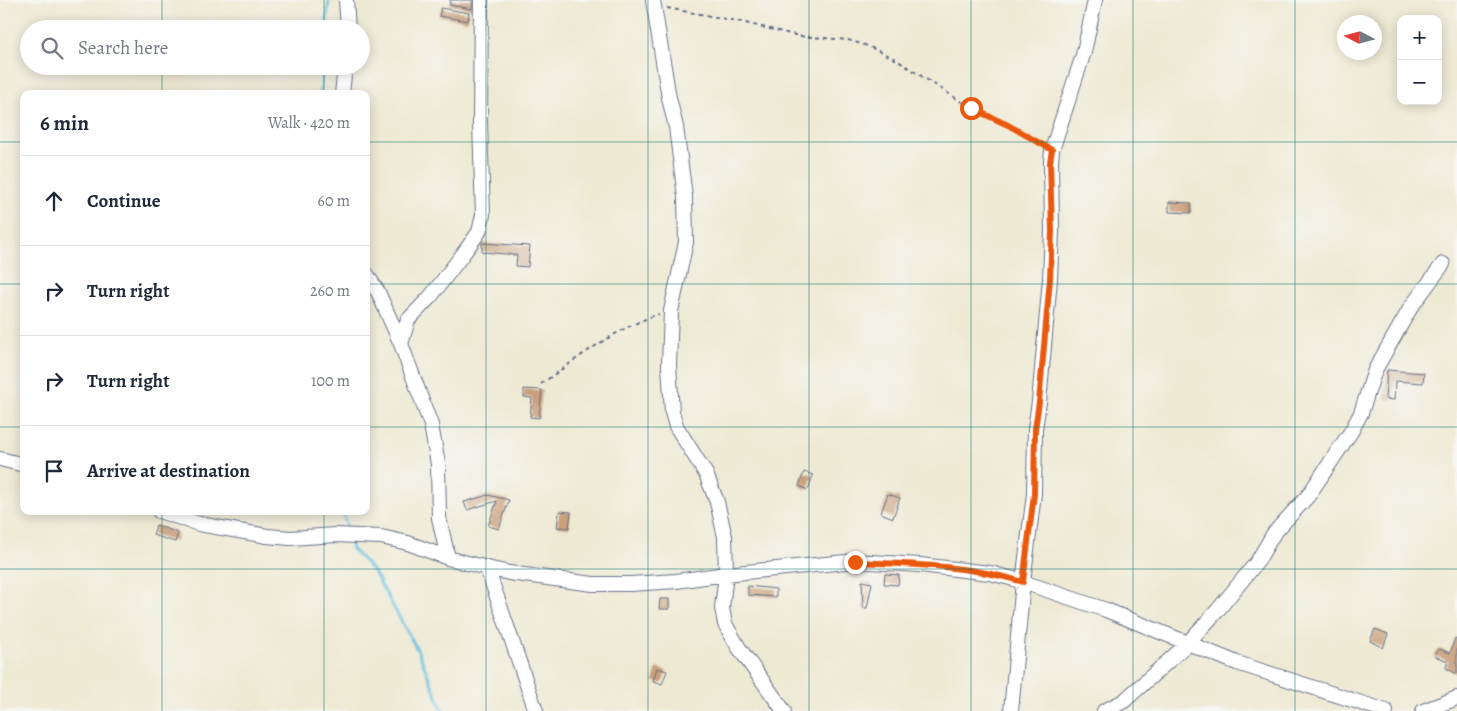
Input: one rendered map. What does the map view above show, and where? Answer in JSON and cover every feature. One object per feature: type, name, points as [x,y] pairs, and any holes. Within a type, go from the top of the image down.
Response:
[{"type":"street","points":[[346,0],[347,20]]},
{"type":"street","points":[[401,344],[408,320],[431,296],[463,254],[478,232],[483,215],[480,123],[481,0]]},
{"type":"street","points":[[1011,711],[1023,582],[1034,494],[1035,429],[1050,279],[1052,231],[1050,162],[1052,150],[1084,52],[1095,0]]},
{"type":"street","points":[[653,2],[669,98],[676,127],[685,196],[686,242],[670,310],[669,365],[672,412],[676,426],[706,474],[713,489],[725,537],[726,574],[722,608],[725,624],[739,648],[784,711]]},
{"type":"street","points":[[342,90],[344,75]]},
{"type":"street","points":[[1104,711],[1124,701],[1187,643],[1217,611],[1256,562],[1274,532],[1308,496],[1361,413],[1375,370],[1411,307],[1443,264]]},
{"type":"street","points":[[370,279],[378,292],[401,344],[433,435],[438,464],[439,518],[448,558]]},
{"type":"street","points":[[0,459],[20,464]]},
{"type":"street","points":[[171,515],[199,524],[267,536],[290,538],[372,535],[408,543],[448,558],[509,573],[610,585],[676,581],[726,574],[855,562],[938,567],[990,574],[1023,582],[1106,610],[1237,663],[1386,711]]},
{"type":"street","points":[[487,568],[536,711]]},
{"type":"street","points":[[1423,711],[1457,698]]},
{"type":"path","points":[[653,2],[798,36],[848,40],[868,46],[895,59],[971,108],[1008,125],[1052,150]]},
{"type":"path","points":[[542,384],[605,339],[626,327],[670,310]]},
{"type":"building","points":[[450,0],[472,0],[472,9],[450,5]]},
{"type":"building","points":[[441,8],[469,13],[468,21],[439,16]]},
{"type":"building","points":[[1169,202],[1191,203],[1191,213],[1169,212]]},
{"type":"building","points":[[482,243],[530,246],[528,267],[516,266],[517,255],[482,252]]},
{"type":"building","points":[[1387,370],[1424,373],[1423,383],[1395,381],[1394,400],[1385,399]]},
{"type":"building","points":[[524,389],[542,390],[539,418],[530,417],[532,398],[524,397]]},
{"type":"building","points":[[804,472],[813,475],[808,490],[799,486]]},
{"type":"building","points":[[888,494],[900,498],[893,518],[881,513]]},
{"type":"building","points":[[488,495],[509,500],[499,529],[488,526],[497,501],[467,510],[464,502]]},
{"type":"building","points":[[559,511],[571,512],[569,528],[557,527]]},
{"type":"building","points":[[156,525],[178,533],[175,542],[153,535]]},
{"type":"building","points":[[885,574],[899,575],[898,585],[884,584]]},
{"type":"building","points":[[862,581],[872,583],[867,608],[863,608]]},
{"type":"building","points":[[748,586],[776,589],[776,597],[748,595]]},
{"type":"building","points":[[660,599],[669,599],[669,609],[659,609]]},
{"type":"building","points":[[1375,629],[1388,634],[1383,648],[1370,641]]},
{"type":"building","points":[[1455,638],[1457,639],[1457,674],[1446,668],[1448,661],[1434,656],[1439,649],[1450,653]]},
{"type":"building","points":[[657,668],[667,671],[662,684],[653,681]]},
{"type":"waterway","points":[[327,20],[329,0]]},
{"type":"waterway","points":[[320,90],[322,75]]},
{"type":"waterway","points":[[344,515],[348,532]]},
{"type":"waterway","points":[[349,539],[352,549],[374,572],[418,651],[443,711]]},
{"type":"route","points":[[855,562],[920,565],[990,574],[1023,582],[1034,494],[1033,446],[1039,402],[1052,258],[1050,162],[1052,150],[993,117],[971,108]]}]
